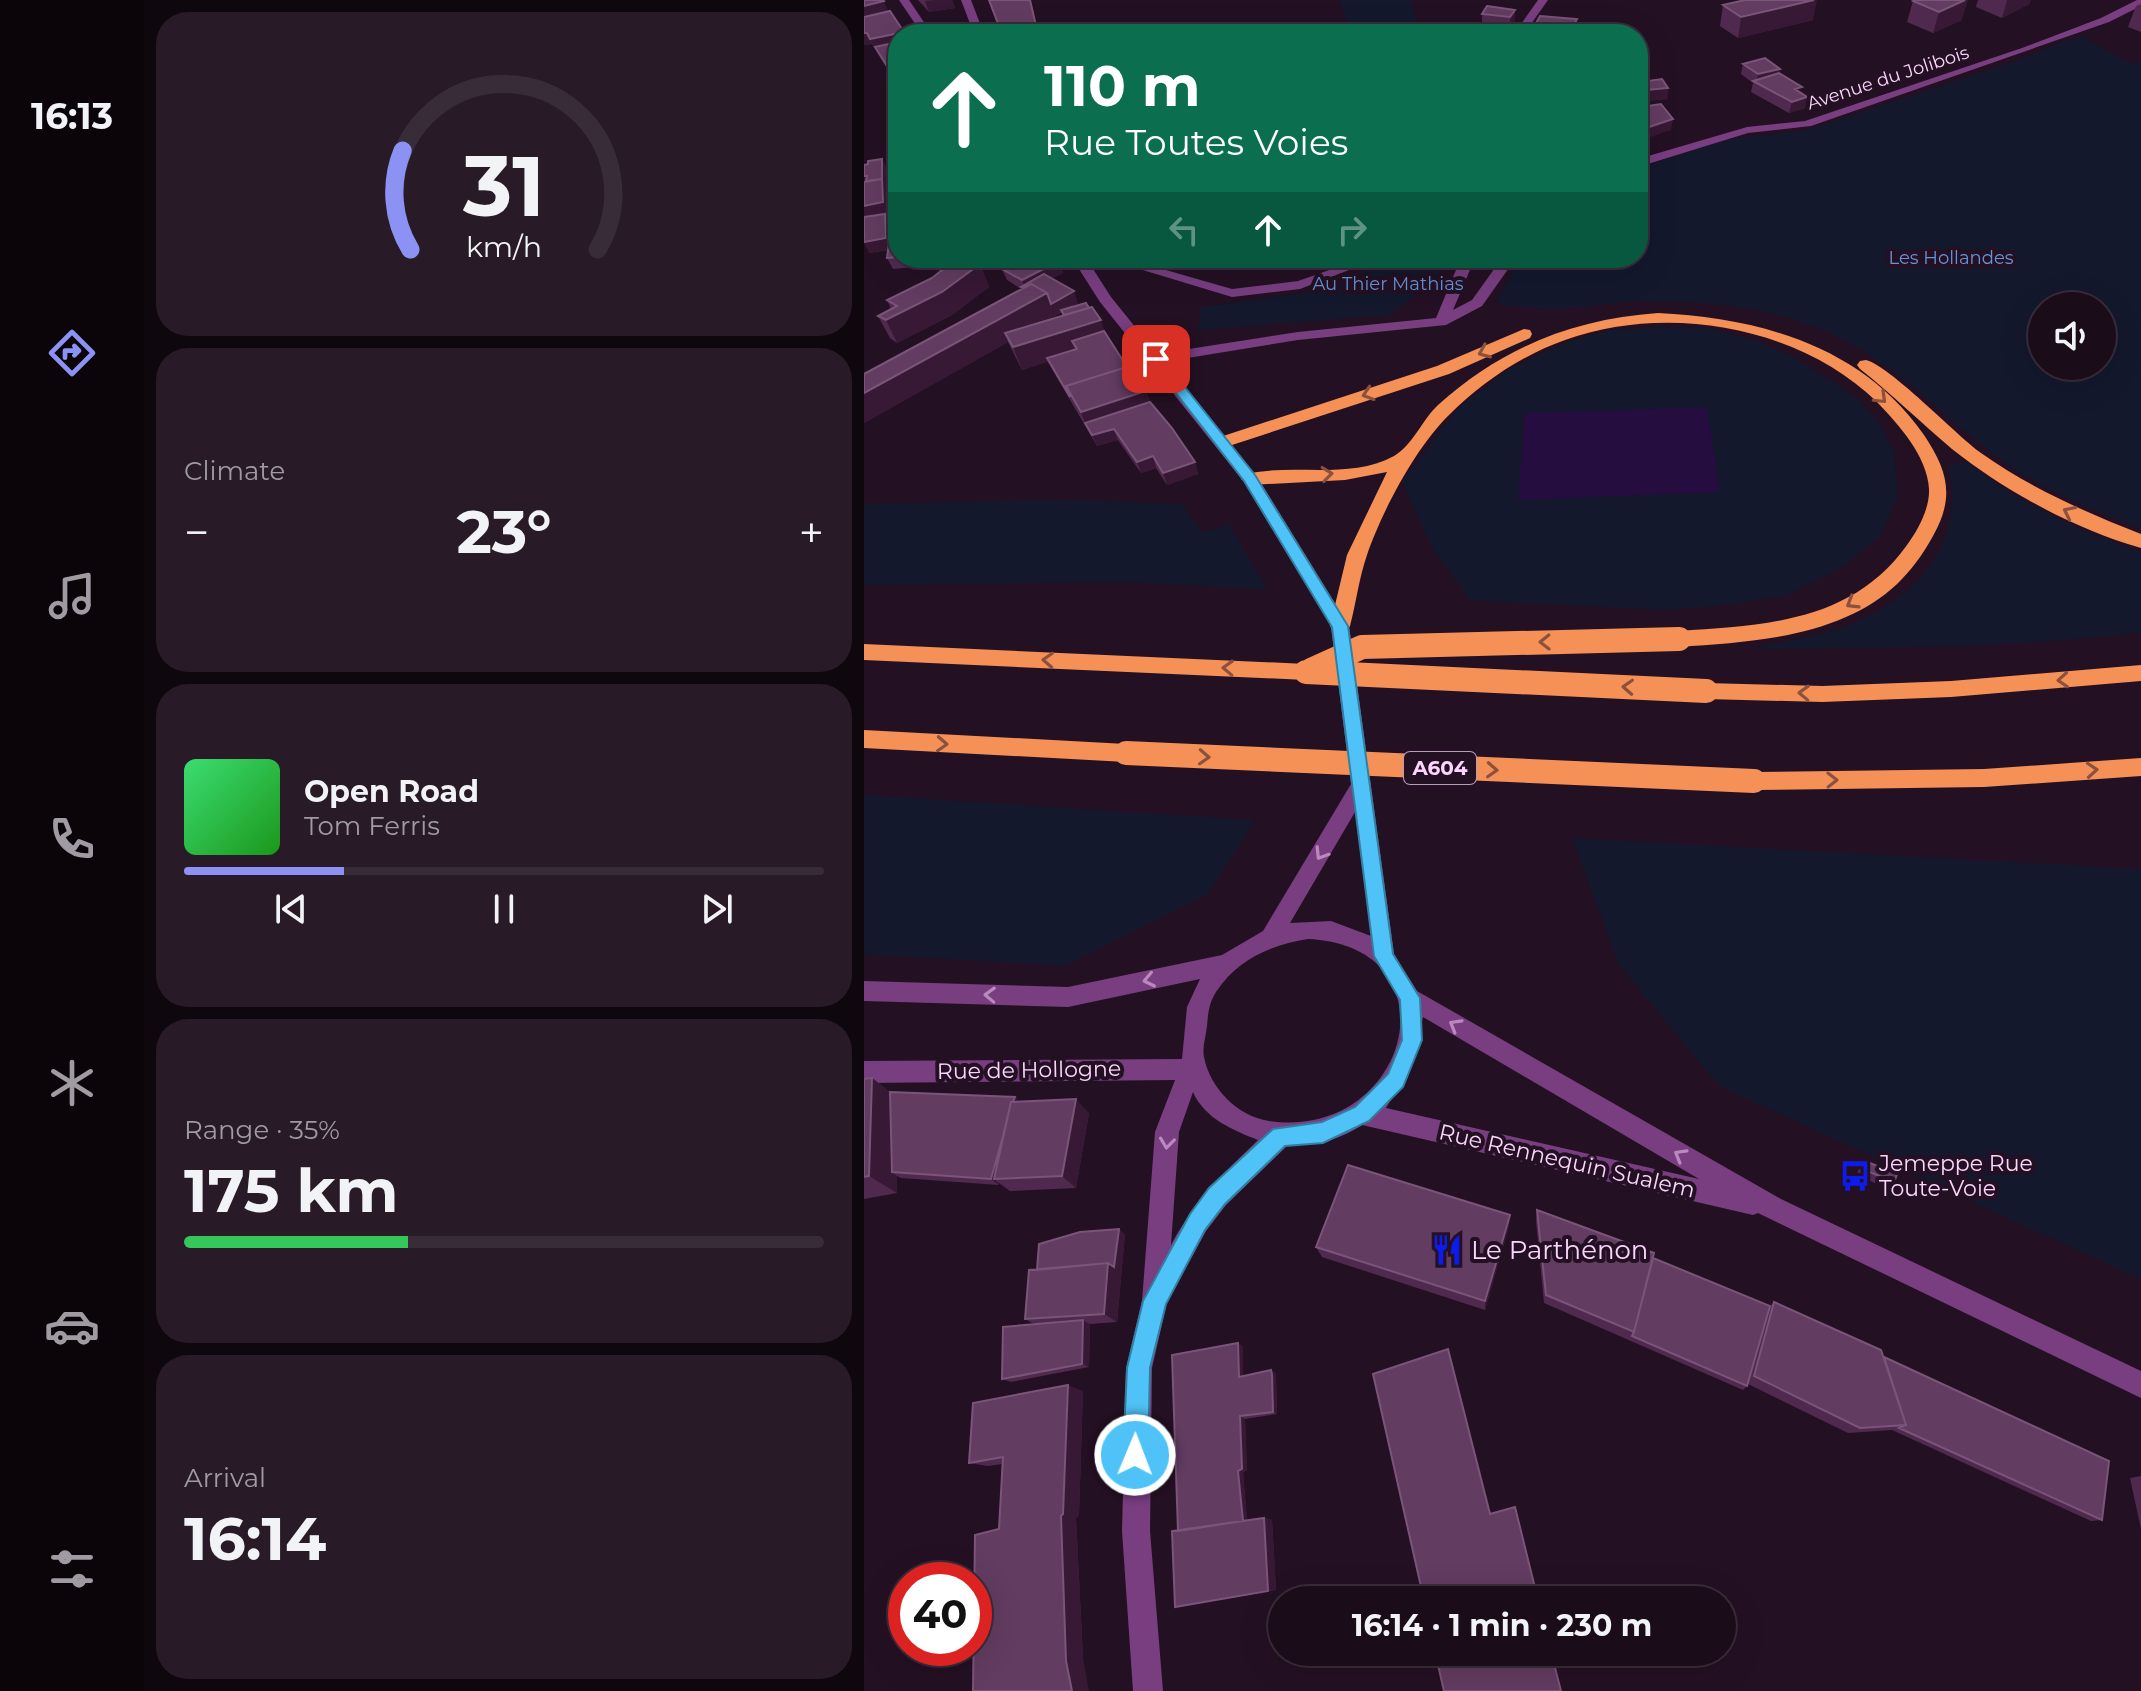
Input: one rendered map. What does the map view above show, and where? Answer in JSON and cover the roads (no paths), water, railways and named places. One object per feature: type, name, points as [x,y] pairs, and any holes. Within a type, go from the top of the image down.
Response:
[{"type":"highway","points":[[1223,442],[1443,370],[1561,318],[1623,309],[1712,311],[1763,320],[1831,345],[1893,385],[1974,457],[2023,489],[2088,521],[2141,541]]},
{"type":"highway","points":[[1306,672],[1362,647],[1679,639],[1774,631],[1836,613],[1891,580],[1926,535],[1938,488],[1916,435],[1857,376],[1823,355],[1759,331],[1689,319],[1625,319],[1572,330],[1518,353],[1475,379],[1437,416],[1402,460],[1357,555],[1340,626]]},
{"type":"highway","points":[[1250,479],[1363,470],[1402,460]]},
{"type":"highway","points":[[864,652],[1822,694],[1922,690],[2141,673]]},
{"type":"highway","name":"A604","points":[[864,739],[1754,781],[1984,778],[2141,767]]},
{"type":"street","points":[[904,0],[920,24]]},
{"type":"street","points":[[966,0],[975,24]]},
{"type":"street","points":[[1526,24],[1543,0]]},
{"type":"street","name":"Avenue du Jolibois","points":[[1648,160],[1747,130],[1807,124],[2026,50],[2105,20],[2141,2]]},
{"type":"street","points":[[1085,268],[1105,299],[1250,479],[1340,626],[1384,956],[1410,998],[1412,1040],[1395,1080],[1362,1114],[1323,1133],[1280,1136],[1241,1126],[1211,1102],[1193,1070],[1190,1033],[1202,996],[1225,964],[1247,948],[1271,937],[1312,930],[1351,936],[1384,956]]},
{"type":"street","points":[[1145,268],[1232,293],[1300,285],[1347,268]]},
{"type":"street","points":[[1441,322],[1464,268]]},
{"type":"street","points":[[1156,359],[1298,336],[1441,322],[1477,303],[1502,268]]},
{"type":"street","points":[[1271,937],[1360,786]]},
{"type":"street","points":[[864,991],[1068,997],[1225,964]]},
{"type":"street","name":"Rue Rennequin Sualem","points":[[1410,998],[1772,1208],[2141,1385]]},
{"type":"street","name":"Rue de Hollogne","points":[[864,1072],[1104,1068],[1193,1070]]},
{"type":"street","points":[[1148,1691],[1139,1586],[1135,1429],[1139,1368],[1155,1301],[1167,1132],[1177,1100],[1193,1070]]},
{"type":"street","name":"Rue Rennequin Sualem","points":[[1362,1114],[1772,1208]]},
{"type":"street","points":[[1155,1301],[1197,1222],[1211,1204],[1280,1136]]},
{"type":"place","name":"Jemeppe Rue Toute-Voie","points":[[1855,1176]]},
{"type":"place","name":"Le Parthénon","points":[[1447,1250]]},
{"type":"park label","name":"Les Hollandes","points":[[1951,258]]},
{"type":"park label","name":"Au Thier Mathias","points":[[1388,284]]}]
